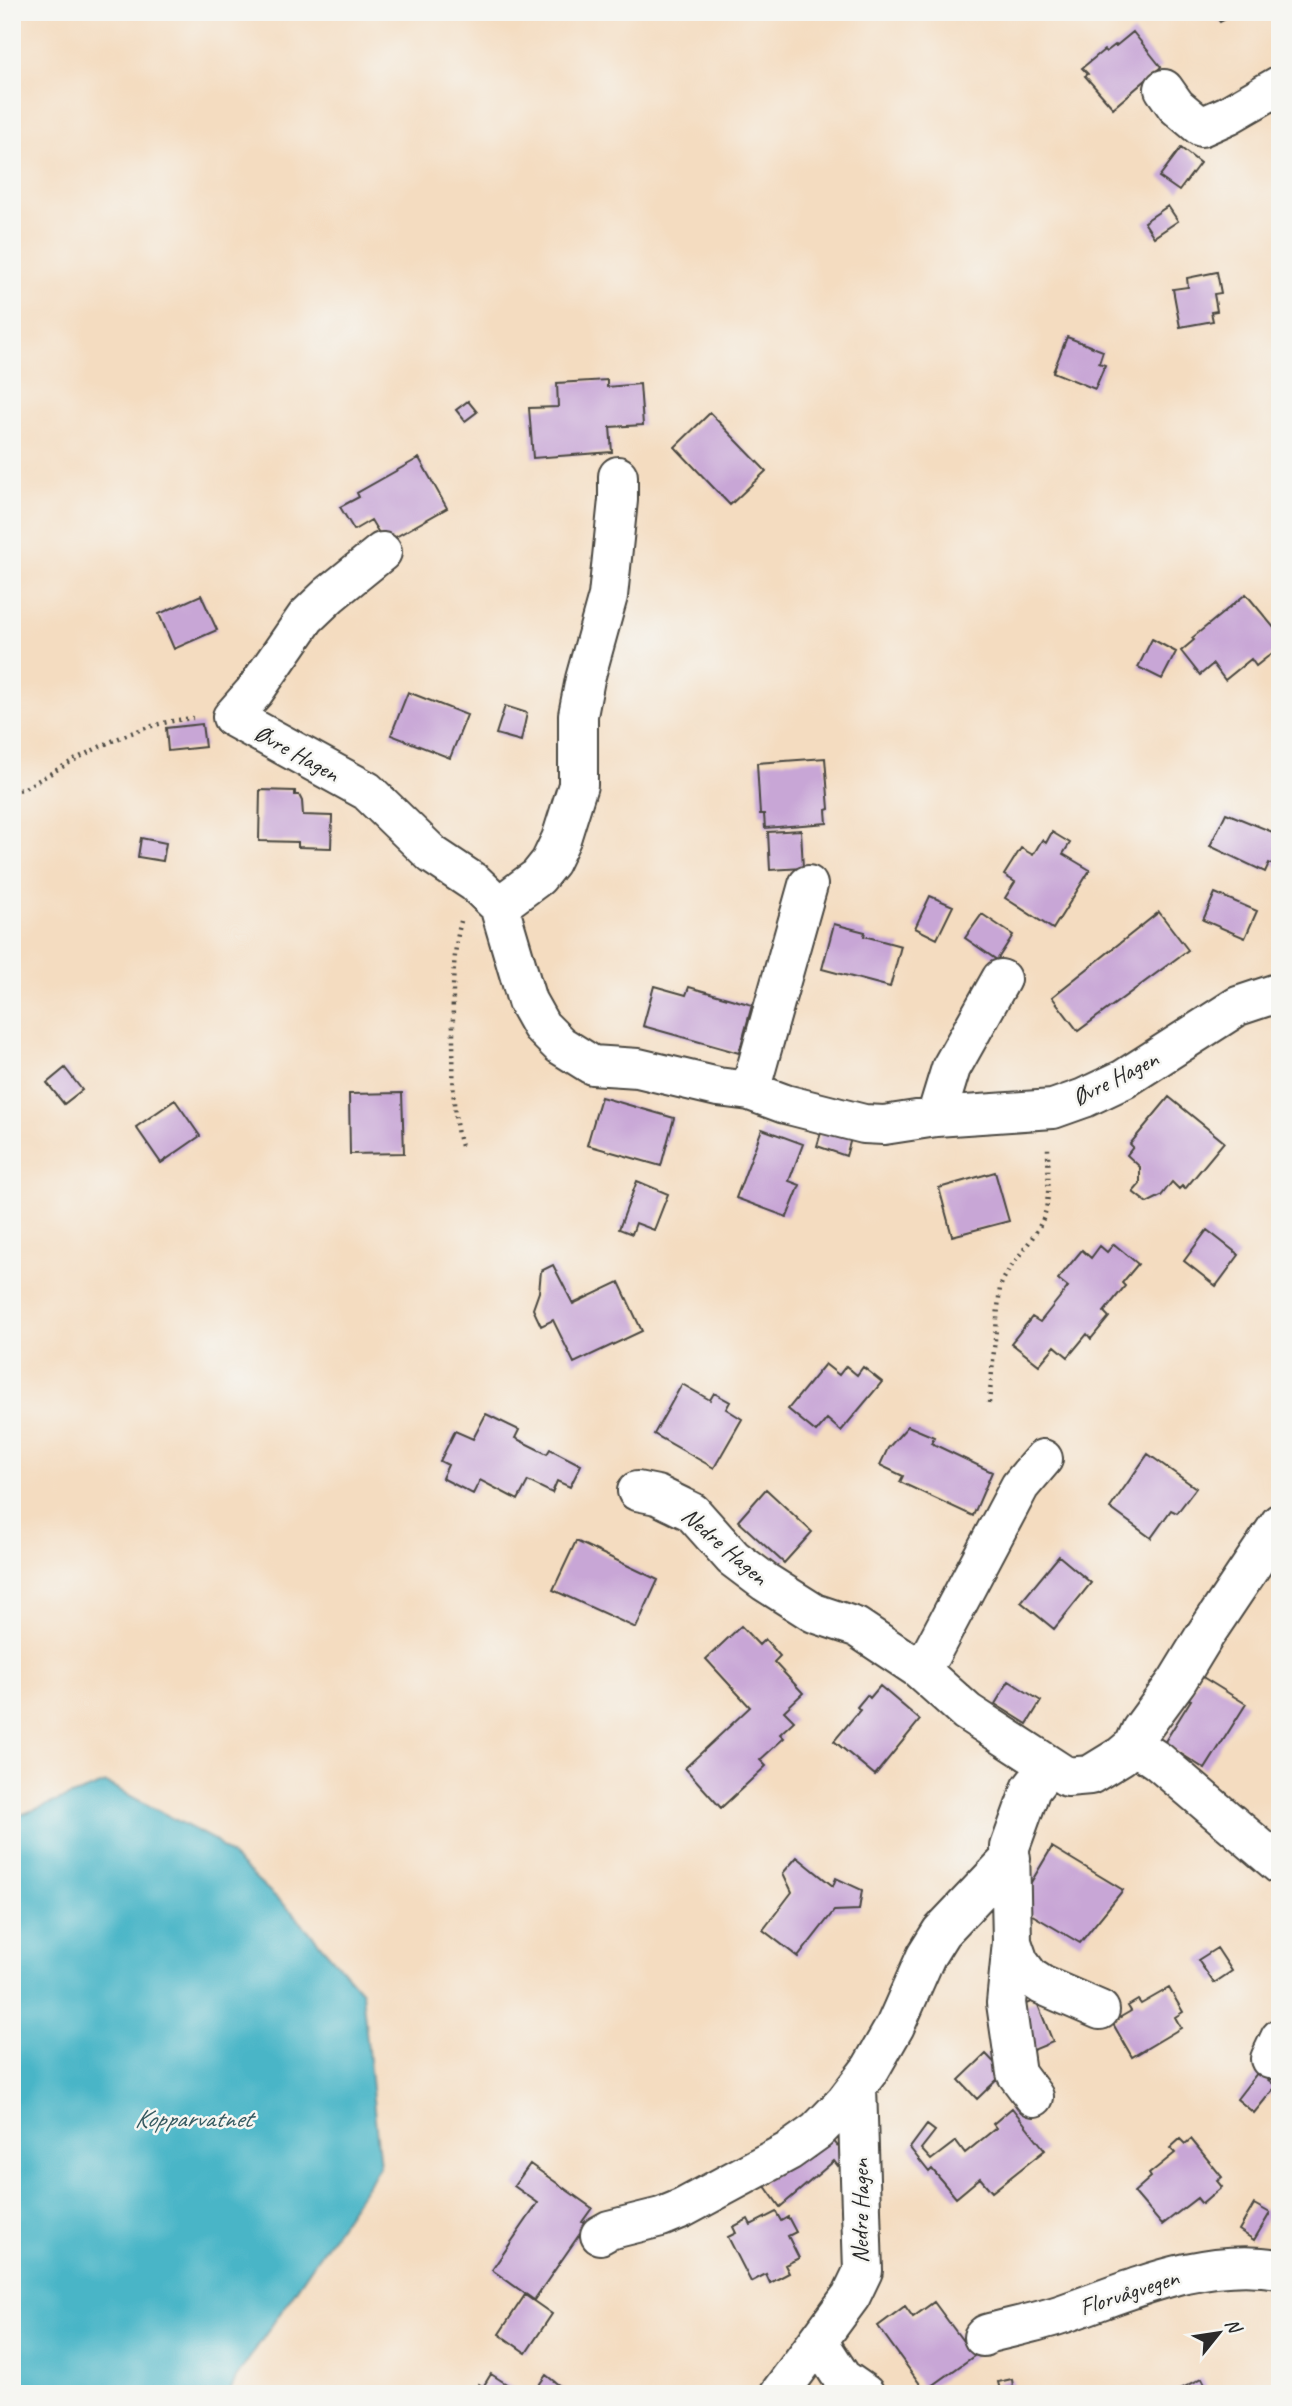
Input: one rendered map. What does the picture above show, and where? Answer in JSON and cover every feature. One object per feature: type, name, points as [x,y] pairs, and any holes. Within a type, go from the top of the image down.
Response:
[{"type":"street","points":[[1164,89],[1177,106],[1201,127],[1280,85]]},
{"type":"street","points":[[499,906],[538,877],[550,862],[561,839],[578,785],[578,715],[608,596],[618,476]]},
{"type":"street","name":"Øvre Hagen","points":[[382,552],[306,617],[254,692],[232,717],[367,791],[433,855],[475,883],[499,906],[527,1001],[541,1026],[561,1045],[592,1065],[638,1068],[718,1087],[750,1090],[785,1104],[864,1124],[884,1125],[936,1117],[1048,1110],[1084,1098],[1124,1079],[1238,1006],[1280,992]]},
{"type":"street","points":[[750,1090],[808,885]]},
{"type":"street","points":[[936,1117],[951,1068],[1000,979]]},
{"type":"street","points":[[919,1670],[931,1654],[1020,1486],[1043,1459]]},
{"type":"street","name":"Nedre Hagen","points":[[636,1491],[657,1495],[692,1513],[733,1558],[765,1583],[814,1614],[856,1627],[919,1670],[967,1712],[1067,1777],[1090,1775],[1134,1745],[1141,1730],[1177,1681],[1280,1523]]},
{"type":"street","points":[[1134,1745],[1158,1761],[1280,1865]]},
{"type":"street","points":[[1034,2097],[1016,2073],[1006,2003],[1012,1942],[1010,1847],[1031,1789],[1049,1766]]},
{"type":"street","points":[[600,2235],[683,2208],[789,2151],[817,2131],[871,2068],[895,2026],[926,1956],[941,1931],[1010,1858]]},
{"type":"street","points":[[1012,1942],[1019,1962],[1030,1977],[1042,1985],[1100,2010]]},
{"type":"street","name":"Nedre Hagen","points":[[779,2394],[851,2296],[863,2271],[857,2087]]},
{"type":"street","name":"Florvågvegen","points":[[983,2337],[1062,2314],[1142,2284],[1191,2272],[1231,2267],[1280,2269]]},
{"type":"street","points":[[818,2341],[842,2378],[865,2394]]},
{"type":"path","points":[[12,791],[23,789],[118,737],[163,722],[232,717]]},
{"type":"path","points":[[461,1146],[456,1129],[453,1028],[456,960],[462,919]]},
{"type":"path","points":[[989,1403],[1000,1287],[1005,1274],[1043,1220],[1048,1186],[1048,1110]]},
{"type":"water","name":"Kopparvatnet","points":[[106,1783],[214,1840],[293,1913],[362,1992],[380,2166],[236,2378],[229,2394],[12,2394],[12,1818]]},
{"type":"building","points":[[1213,12],[1239,12],[1220,22]]},
{"type":"building","points":[[1133,32],[1161,67],[1113,108],[1085,76],[1088,74],[1082,68]]},
{"type":"building","points":[[1181,148],[1200,163],[1179,191],[1159,177]]},
{"type":"building","points":[[1168,206],[1178,221],[1154,237],[1144,222]]},
{"type":"building","points":[[1217,272],[1221,293],[1214,294],[1217,311],[1211,312],[1213,321],[1180,327],[1173,289],[1188,287],[1187,278]]},
{"type":"building","points":[[1067,337],[1103,351],[1099,363],[1105,365],[1095,389],[1053,372]]},
{"type":"building","points":[[607,380],[607,387],[640,384],[643,425],[610,427],[612,452],[533,458],[529,408],[558,407],[557,383]]},
{"type":"building","points":[[468,401],[477,412],[465,421],[456,410]]},
{"type":"building","points":[[710,413],[766,471],[730,505],[675,447]]},
{"type":"building","points":[[419,458],[447,508],[385,543],[371,520],[354,530],[340,507],[359,497],[357,493]]},
{"type":"building","points":[[1246,594],[1280,635],[1280,647],[1256,666],[1251,659],[1225,680],[1213,664],[1200,675],[1181,651],[1194,640],[1192,638]]},
{"type":"building","points":[[201,595],[217,630],[174,649],[159,614]]},
{"type":"building","points":[[1152,639],[1176,652],[1162,679],[1138,667]]},
{"type":"building","points":[[408,692],[467,715],[450,758],[391,735]]},
{"type":"building","points":[[505,706],[527,713],[521,741],[496,734]]},
{"type":"building","points":[[202,724],[205,747],[168,751],[166,728]]},
{"type":"building","points":[[825,758],[829,809],[826,810],[827,823],[765,828],[764,814],[760,814],[757,763]]},
{"type":"building","points":[[260,790],[295,791],[295,795],[299,795],[302,801],[303,815],[332,816],[331,848],[298,847],[298,842],[259,841]]},
{"type":"building","points":[[1226,813],[1280,835],[1280,868],[1269,863],[1265,872],[1210,846]]},
{"type":"building","points":[[801,830],[803,868],[770,870],[768,832]]},
{"type":"building","points":[[1052,832],[1070,843],[1063,854],[1090,870],[1053,929],[1005,898],[1015,882],[1004,875],[1021,848],[1033,855],[1042,840],[1046,843]]},
{"type":"building","points":[[141,838],[166,843],[163,861],[138,857]]},
{"type":"building","points":[[1215,893],[1257,911],[1245,938],[1203,920]]},
{"type":"building","points":[[930,896],[953,906],[937,939],[915,928]]},
{"type":"building","points":[[1159,912],[1188,950],[1078,1031],[1052,997]]},
{"type":"building","points":[[982,914],[1013,935],[997,960],[965,938]]},
{"type":"building","points":[[834,924],[901,946],[890,987],[822,969]]},
{"type":"building","points":[[654,986],[686,995],[689,987],[752,1005],[739,1053],[643,1026]]},
{"type":"building","points":[[65,1068],[82,1090],[64,1104],[47,1083]]},
{"type":"building","points":[[402,1093],[404,1153],[350,1154],[349,1094]]},
{"type":"building","points":[[601,1097],[674,1118],[661,1166],[587,1145]]},
{"type":"building","points":[[1169,1097],[1224,1142],[1185,1189],[1182,1186],[1179,1189],[1172,1182],[1161,1196],[1147,1203],[1133,1192],[1140,1184],[1140,1167],[1127,1155],[1133,1147],[1130,1144]]},
{"type":"building","points":[[175,1100],[200,1136],[161,1163],[136,1127]]},
{"type":"building","points":[[823,1126],[852,1135],[846,1156],[817,1146]]},
{"type":"building","points":[[762,1129],[803,1144],[789,1181],[800,1185],[787,1217],[736,1198]]},
{"type":"building","points":[[995,1172],[1009,1221],[952,1236],[939,1188]]},
{"type":"building","points":[[637,1181],[668,1194],[654,1230],[636,1223],[632,1234],[619,1229]]},
{"type":"building","points":[[1207,1230],[1239,1255],[1216,1286],[1184,1261]]},
{"type":"building","points":[[1114,1244],[1138,1264],[1122,1283],[1125,1286],[1104,1312],[1109,1317],[1091,1339],[1087,1334],[1068,1357],[1055,1346],[1039,1365],[1011,1343],[1032,1317],[1040,1322],[1068,1287],[1058,1279],[1082,1250],[1091,1258],[1100,1246],[1107,1252]]},
{"type":"building","points":[[553,1265],[573,1304],[619,1282],[642,1331],[574,1363],[553,1320],[541,1326],[533,1309],[539,1292],[541,1271]]},
{"type":"building","points":[[825,1364],[839,1375],[846,1366],[857,1375],[863,1367],[882,1382],[841,1431],[827,1419],[816,1432],[788,1409]]},
{"type":"building","points":[[682,1384],[710,1400],[714,1393],[730,1402],[726,1409],[742,1419],[714,1468],[654,1434]]},
{"type":"building","points":[[486,1414],[519,1430],[515,1438],[547,1454],[550,1449],[581,1465],[570,1487],[557,1481],[552,1493],[528,1481],[518,1500],[480,1480],[473,1494],[442,1478],[448,1465],[440,1461],[455,1431],[473,1439]]},
{"type":"building","points":[[908,1426],[934,1437],[931,1443],[992,1472],[973,1516],[900,1482],[903,1476],[880,1465],[888,1448]]},
{"type":"building","points":[[1148,1454],[1196,1488],[1177,1513],[1171,1510],[1151,1538],[1110,1508]]},
{"type":"building","points":[[766,1489],[812,1532],[784,1563],[738,1521]]},
{"type":"building","points":[[576,1541],[658,1580],[636,1628],[553,1590]]},
{"type":"building","points":[[1059,1556],[1091,1583],[1054,1629],[1021,1602]]},
{"type":"building","points":[[741,1626],[759,1645],[765,1639],[780,1656],[774,1662],[803,1693],[784,1711],[794,1721],[780,1734],[784,1738],[760,1760],[766,1766],[721,1808],[685,1768],[750,1707],[706,1659]]},
{"type":"building","points":[[1201,1676],[1246,1704],[1205,1769],[1164,1743],[1191,1700],[1187,1698]]},
{"type":"building","points":[[1009,1681],[1041,1701],[1027,1724],[995,1704]]},
{"type":"building","points":[[880,1686],[920,1720],[875,1775],[834,1741],[860,1710],[857,1707],[867,1695],[870,1698]]},
{"type":"building","points":[[1052,1847],[1123,1890],[1080,1943],[1017,1906]]},
{"type":"building","points":[[797,1857],[833,1886],[836,1878],[862,1890],[859,1910],[834,1911],[798,1957],[763,1930],[792,1892],[783,1873]]},
{"type":"building","points":[[1217,1948],[1232,1971],[1214,1983],[1198,1960]]},
{"type":"building","points":[[1169,1988],[1183,2012],[1175,2017],[1181,2028],[1132,2057],[1112,2022],[1131,2011],[1128,2006],[1138,2000],[1141,2004]]},
{"type":"building","points":[[1036,2000],[1053,2042],[1026,2053],[1008,2011]]},
{"type":"building","points":[[986,2054],[1004,2073],[977,2099],[959,2080]]},
{"type":"building","points":[[1258,2072],[1276,2086],[1254,2113],[1237,2099]]},
{"type":"building","points":[[1012,2108],[1045,2150],[992,2192],[980,2178],[956,2198],[932,2169],[929,2172],[910,2148],[927,2125],[935,2131],[921,2149],[931,2160],[956,2141],[965,2153],[996,2128],[993,2124]]},
{"type":"building","points":[[829,2135],[847,2158],[838,2166],[834,2161],[780,2207],[762,2182]]},
{"type":"building","points":[[1180,2139],[1185,2144],[1191,2139],[1222,2177],[1217,2181],[1222,2187],[1202,2204],[1197,2198],[1162,2225],[1134,2192],[1151,2177],[1149,2174],[1175,2153],[1170,2148]]},
{"type":"building","points":[[530,2164],[592,2208],[582,2222],[586,2225],[534,2300],[492,2270],[538,2203],[514,2186]]},
{"type":"building","points":[[1254,2204],[1270,2213],[1254,2240],[1239,2230]]},
{"type":"building","points":[[776,2212],[781,2221],[788,2217],[796,2232],[788,2236],[799,2258],[785,2265],[789,2273],[770,2283],[766,2274],[751,2282],[728,2237],[736,2233],[733,2227],[748,2219],[751,2225]]},
{"type":"building","points":[[525,2295],[552,2314],[526,2353],[499,2334]]},
{"type":"building","points":[[934,2302],[974,2356],[925,2391],[878,2326],[905,2306],[913,2317]]},
{"type":"building","points":[[491,2374],[522,2394],[473,2394],[479,2384],[483,2387]]},
{"type":"building","points":[[546,2375],[565,2390],[562,2394],[542,2394],[545,2390],[539,2385]]},
{"type":"building","points":[[1202,2378],[1210,2394],[1171,2394]]},
{"type":"building","points":[[1012,2379],[1014,2394],[1001,2394],[998,2382]]}]
